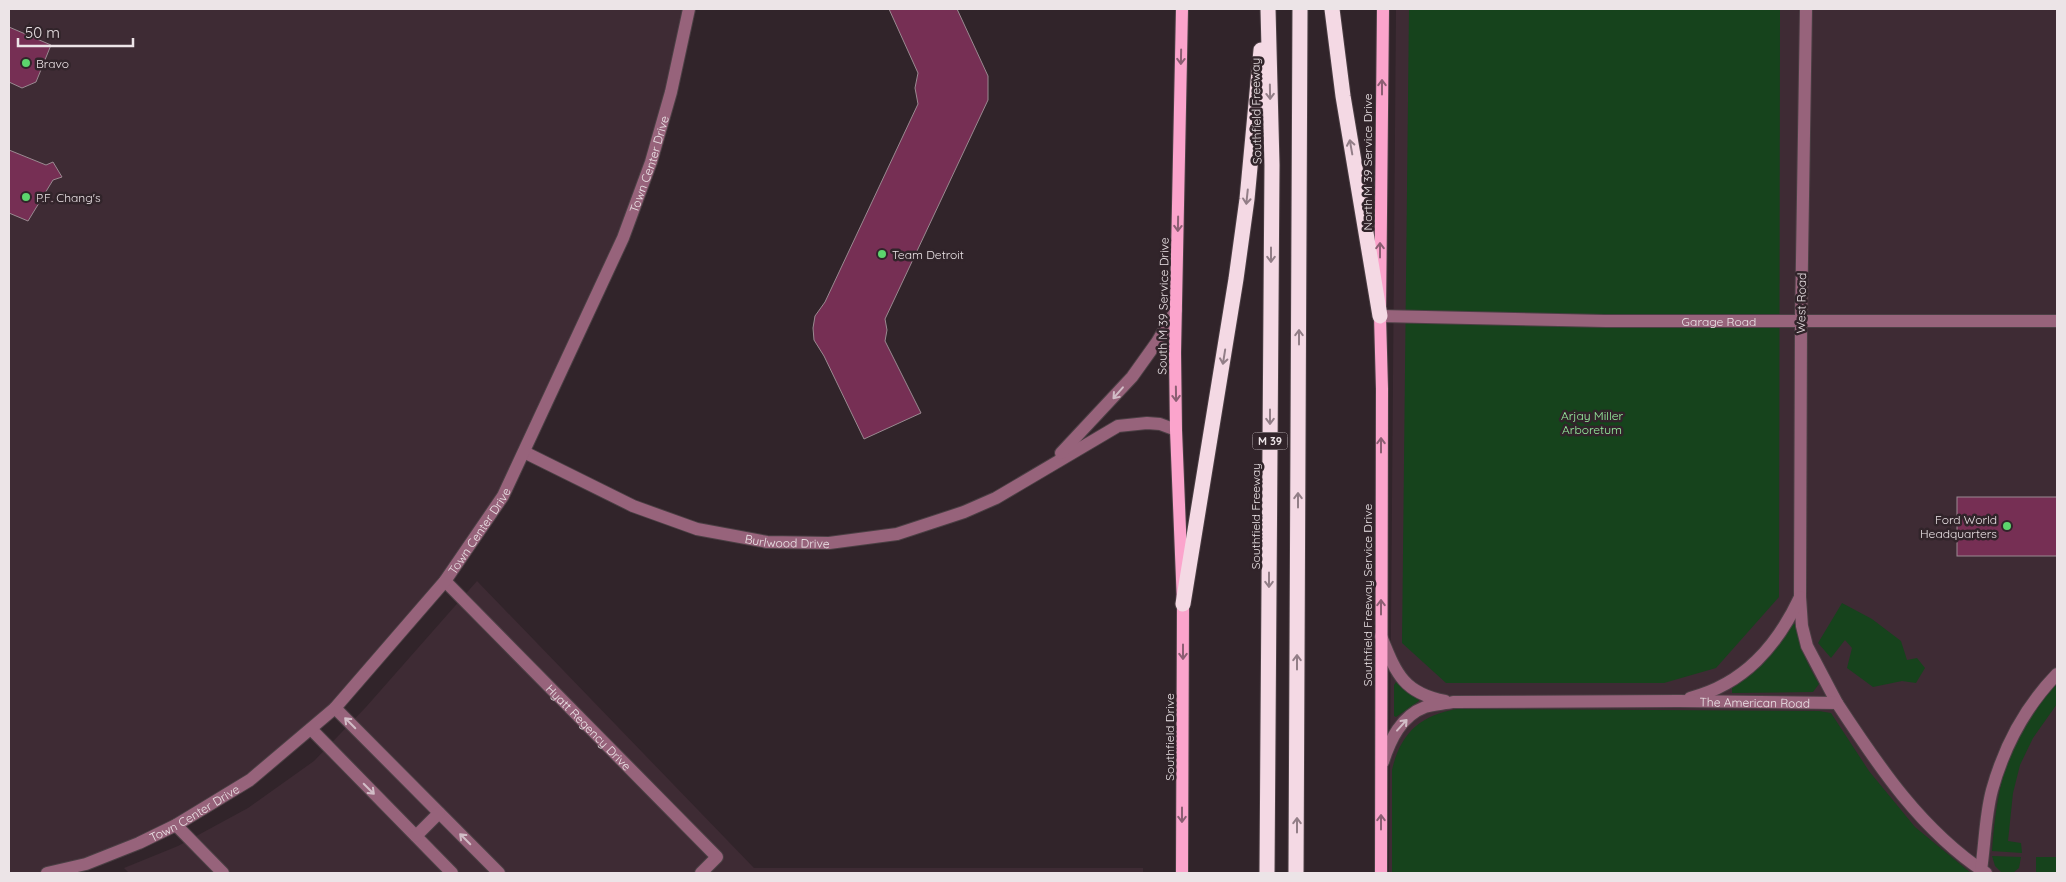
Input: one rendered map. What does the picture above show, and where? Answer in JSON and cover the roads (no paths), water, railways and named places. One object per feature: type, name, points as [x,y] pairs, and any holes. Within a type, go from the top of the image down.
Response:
[{"type":"highway","points":[[1183,604],[1217,403],[1243,230],[1267,9]]},
{"type":"highway","name":"Southfield Freeway","points":[[1267,9],[1272,175],[1268,873]]},
{"type":"highway","name":"M 39","points":[[1296,873],[1300,9]]},
{"type":"highway","points":[[1332,9],[1342,96],[1380,316]]},
{"type":"main road","name":"South M 39 Service Drive","points":[[1182,9],[1176,310],[1176,430],[1183,604]]},
{"type":"main road","name":"North M 39 Service Drive","points":[[1380,316],[1382,9]]},
{"type":"main road","name":"Southfield Freeway Service Drive","points":[[1380,316],[1381,873]]},
{"type":"main road","name":"Southfield Drive","points":[[1182,872],[1183,604]]},
{"type":"street","name":"Town Center Drive","points":[[47,873],[86,864],[176,826],[250,780],[334,708],[445,581],[503,496],[626,230],[651,162],[677,71],[689,9]]},
{"type":"street","name":"West Road","points":[[1806,9],[1801,322],[1800,597],[1802,626],[1807,646],[1837,704]]},
{"type":"street","name":"Burlwood Drive","points":[[1051,464],[1132,377],[1157,342],[1176,310]]},
{"type":"street","name":"Garage Road","points":[[1380,316],[1605,321],[2057,322]]},
{"type":"street","name":"Burlwood Drive","points":[[524,452],[633,506],[672,522],[732,537],[794,544],[864,539],[897,534],[964,512],[996,498],[1118,426],[1147,423],[1160,424],[1176,430]]},
{"type":"street","name":"Hyatt Regency Drive","points":[[445,581],[717,857],[701,873]]},
{"type":"street","name":"West Road","points":[[1679,701],[1722,687],[1741,675],[1759,660],[1788,623],[1800,597]]},
{"type":"street","name":"The American Road","points":[[1381,636],[1395,667],[1412,689],[1426,697],[1453,702]]},
{"type":"street","points":[[1983,872],[1985,829],[1992,790],[2007,749],[2024,715],[2057,674]]},
{"type":"street","name":"The American Road","points":[[1381,768],[1389,741],[1408,717],[1424,707],[1453,702],[1679,701],[1837,704]]},
{"type":"street","points":[[1837,704],[1876,762],[1914,812],[1983,872]]},
{"type":"street","points":[[334,708],[499,873]]},
{"type":"street","points":[[311,729],[452,873]]},
{"type":"street","points":[[416,836],[439,813]]},
{"type":"street","points":[[176,826],[223,873]]},
{"type":"place","name":"Bravo","points":[[26,63]]},
{"type":"place","name":"P.F. Chang's","points":[[26,197]]},
{"type":"place","name":"Team Detroit","points":[[882,254]]},
{"type":"place","name":"Ford World Headquarters","points":[[2007,526]]},
{"type":"park label","name":"Arjay Miller Arboretum","points":[[1592,422]]}]
